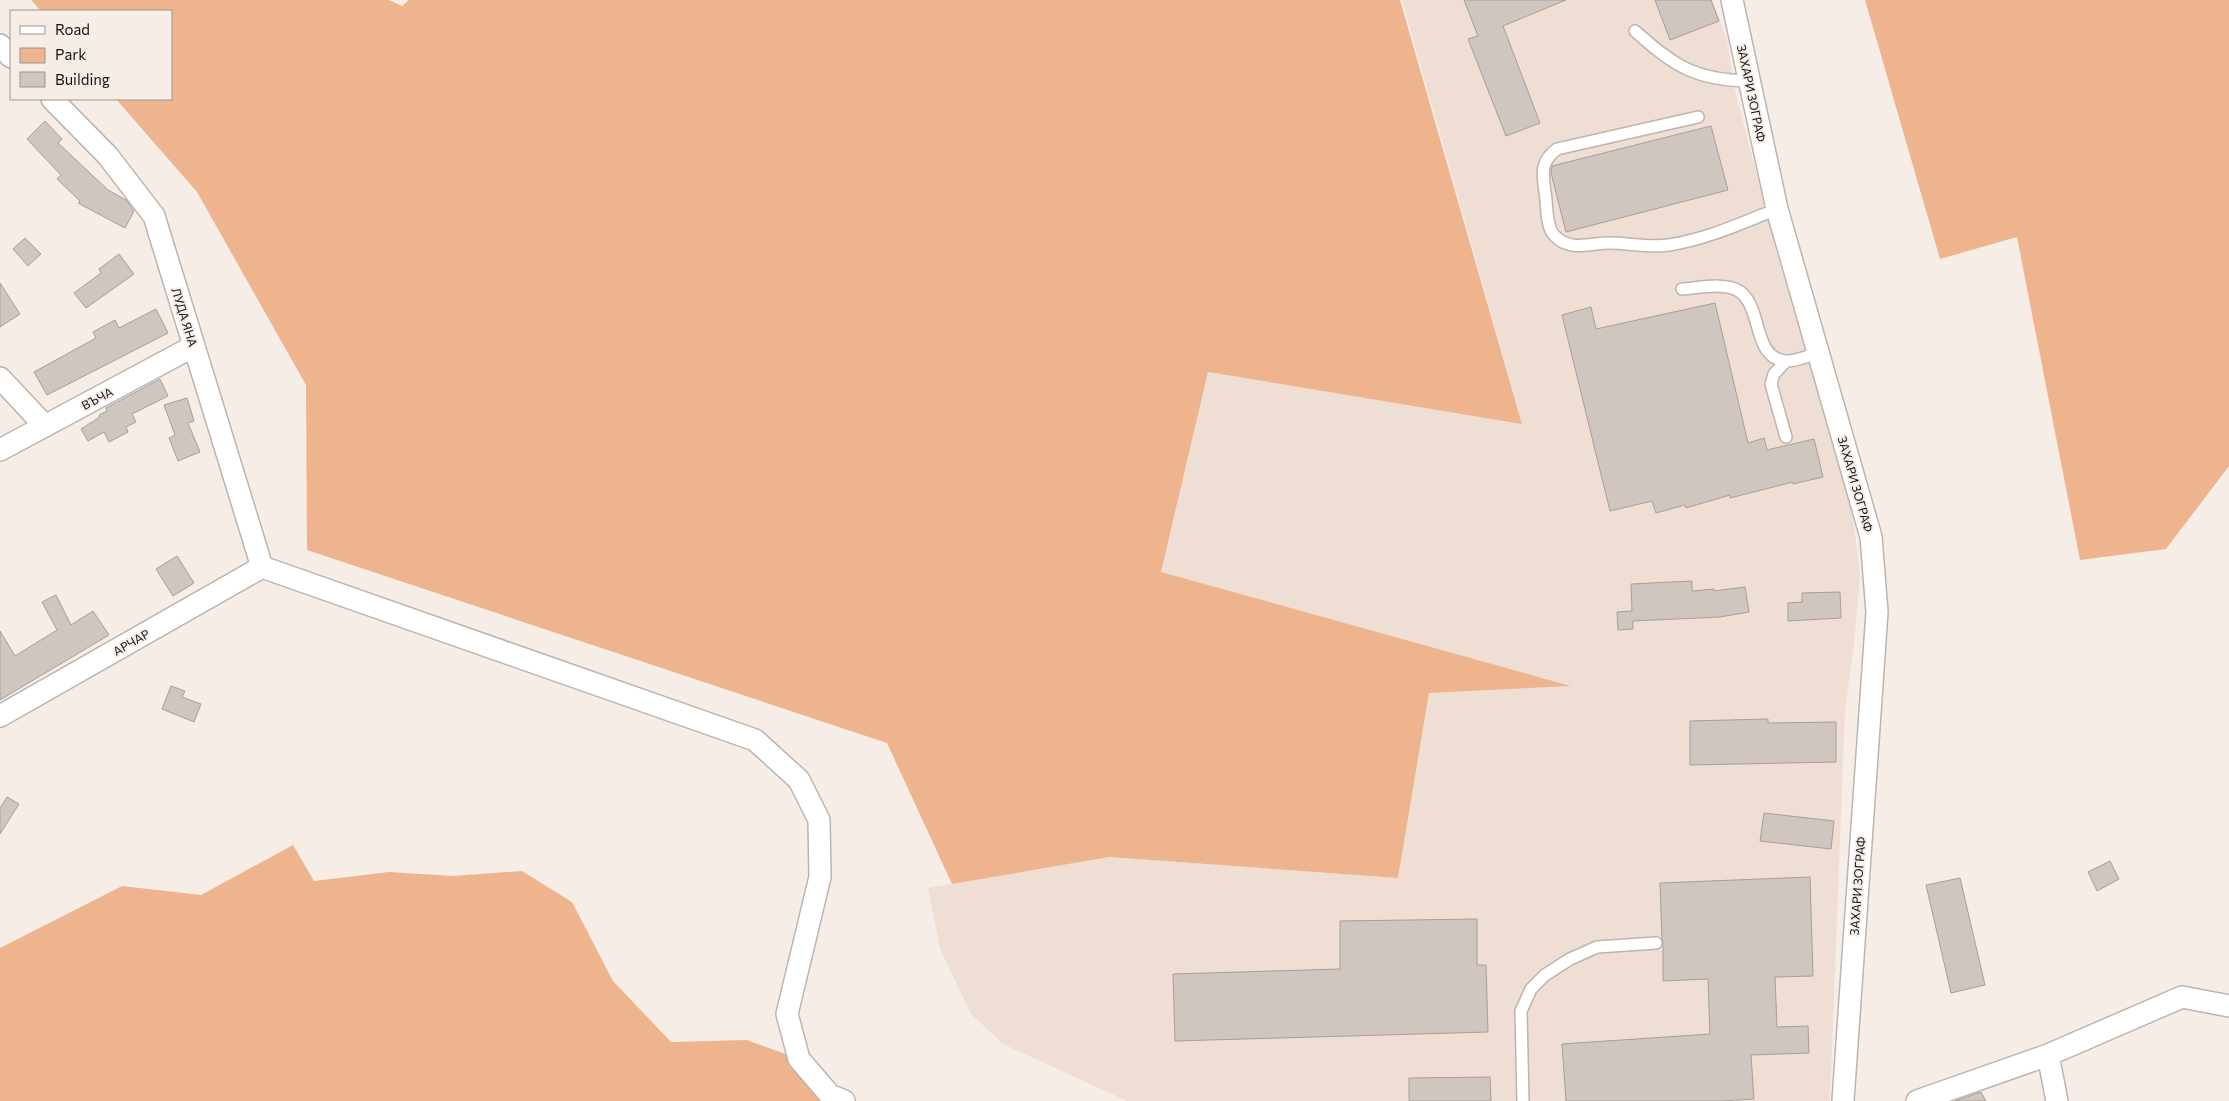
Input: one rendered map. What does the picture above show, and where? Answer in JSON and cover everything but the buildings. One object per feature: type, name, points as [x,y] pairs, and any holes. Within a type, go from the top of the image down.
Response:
[{"type":"street","name":"ЗАХАРИ ЗОГРАФ","points":[[1732,0],[1777,209],[1872,537],[1877,612],[1844,1101]]},
{"type":"street","points":[[0,45],[10,56]]},
{"type":"street","name":"ЛУДА ЯНА","points":[[53,100],[108,156],[154,216],[262,567]]},
{"type":"street","name":"ВЪЧА","points":[[0,450],[194,346]]},
{"type":"street","points":[[0,378],[45,426]]},
{"type":"street","points":[[262,567],[755,740],[799,780],[819,820],[820,877],[787,1014],[799,1059],[830,1094],[844,1101]]},
{"type":"street","name":"АРЧАР","points":[[0,716],[262,567]]},
{"type":"street","points":[[1917,1101],[2048,1055],[2182,997],[2229,1006]]},
{"type":"street","points":[[2048,1055],[2057,1101]]},
{"type":"lane","points":[[1635,31],[1664,57],[1694,73],[1726,80],[1749,81]]},
{"type":"lane","points":[[1698,117],[1557,149],[1547,157],[1542,168],[1548,221],[1553,235],[1564,244],[1578,246],[1608,243],[1668,246],[1713,235],[1777,209]]},
{"type":"lane","points":[[1682,289],[1728,287],[1739,291],[1753,308],[1763,344],[1777,358],[1786,361],[1819,353]]},
{"type":"lane","points":[[1786,361],[1774,374],[1771,384],[1786,437]]},
{"type":"lane","points":[[1523,1101],[1521,1011],[1531,989],[1553,969],[1597,947],[1656,943]]},
{"type":"shaded area","points":[[1402,0],[1712,0],[1727,40],[1735,90],[1777,254],[1846,484],[1854,525],[1860,575],[1854,645],[1845,710],[1830,1101],[1127,1101],[1003,1044],[971,1014],[940,949],[928,888],[1109,857],[1398,878],[1429,693],[1569,686],[1540,677],[1538,681],[1161,572],[1208,372],[1522,423]]},
{"type":"green space","points":[[31,0],[389,0],[402,6],[409,0],[1400,0],[1522,424],[1208,372],[1161,572],[1571,686],[1429,693],[1398,878],[1109,857],[952,884],[887,743],[307,550],[306,385],[197,192],[117,100],[172,100],[172,10],[40,10]]},
{"type":"green space","points":[[1865,0],[2229,0],[2229,466],[2166,549],[2080,560],[2017,237],[1940,259]]},
{"type":"green space","points":[[293,845],[314,881],[389,872],[453,876],[522,871],[572,902],[613,981],[671,1042],[747,1040],[799,1059],[844,1101],[0,1101],[0,948],[122,886],[201,895]]}]
